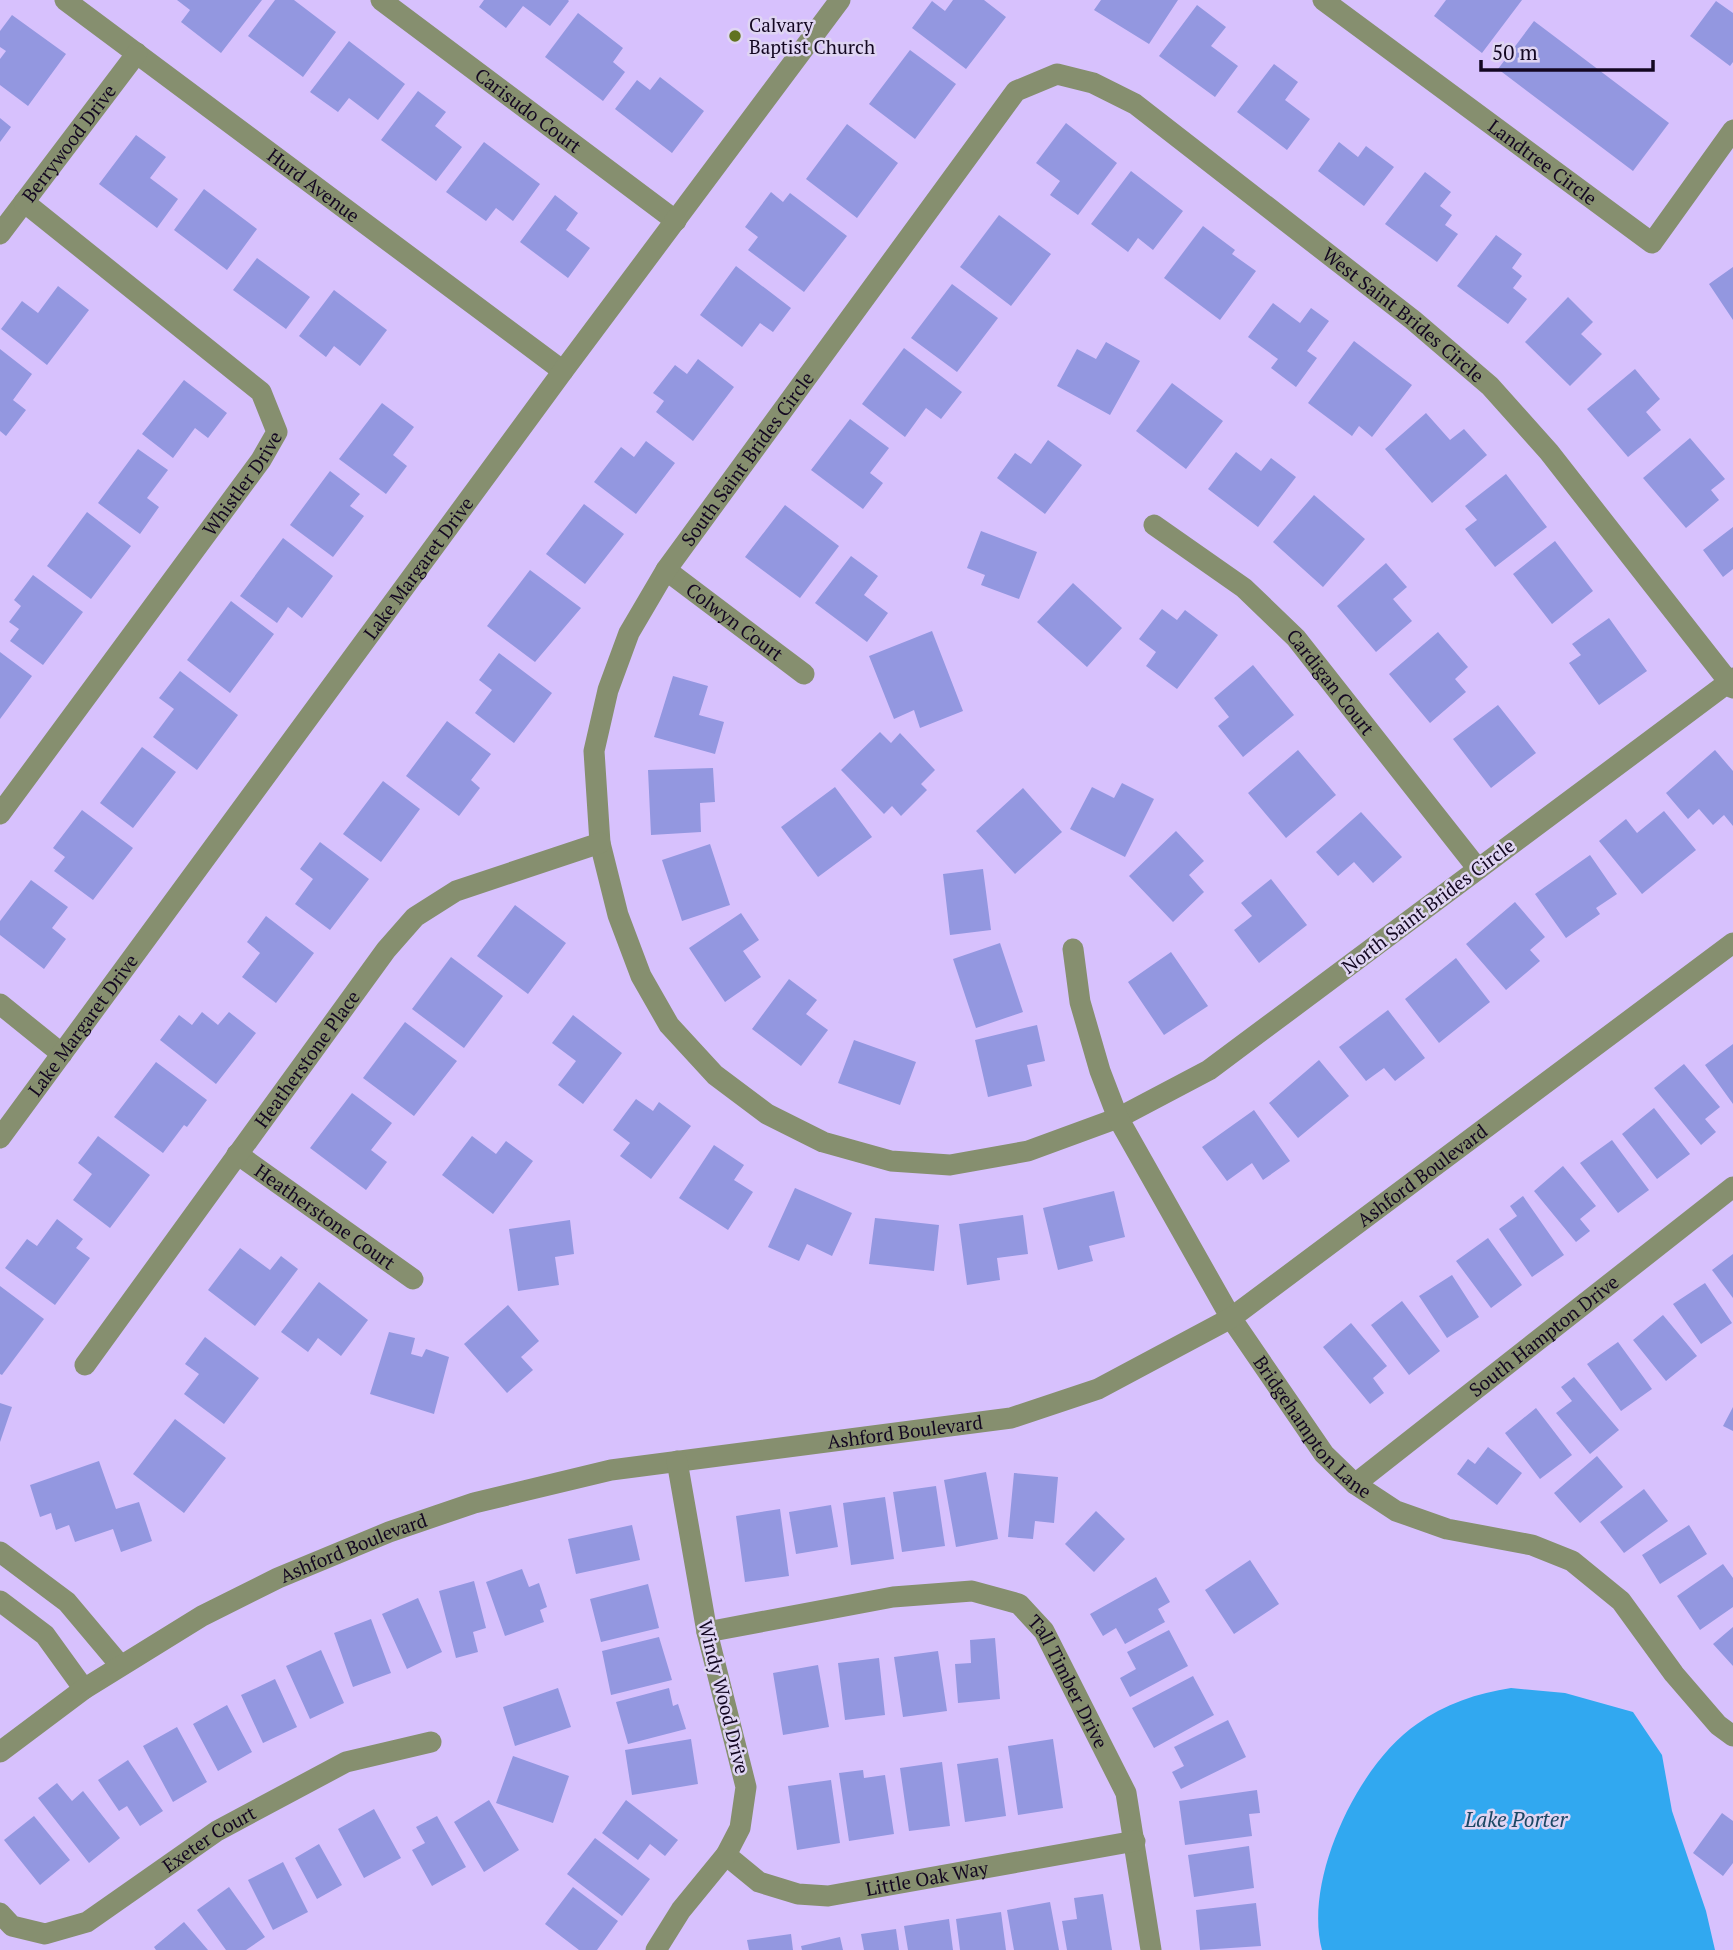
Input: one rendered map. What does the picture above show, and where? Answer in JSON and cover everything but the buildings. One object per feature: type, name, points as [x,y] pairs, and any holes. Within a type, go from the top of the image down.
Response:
[{"type":"street","name":"Hurd Avenue","points":[[65,0],[563,371]]},
{"type":"street","name":"Carisudo Court","points":[[381,0],[676,221]]},
{"type":"street","name":"Lake Margaret Drive","points":[[0,1138],[563,371],[841,0]]},
{"type":"street","name":"Landtree Circle","points":[[1323,0],[1651,243],[1733,130]]},
{"type":"street","name":"Berrywood Drive","points":[[0,234],[137,53]]},
{"type":"street","name":"West Saint Brides Circle","points":[[999,114],[1016,90],[1057,74],[1093,83],[1135,104],[1413,320],[1490,386],[1549,452],[1732,683]]},
{"type":"street","name":"South Saint Brides Circle","points":[[600,843],[594,751],[608,690],[629,633],[666,570],[999,114]]},
{"type":"street","name":"Whistler Drive","points":[[0,814],[261,460],[277,432],[261,392],[24,202]]},
{"type":"street","name":"Cardigan Court","points":[[1154,525],[1244,588],[1296,638],[1478,869]]},
{"type":"street","name":"Colwyn Court","points":[[666,570],[804,674]]},
{"type":"street","name":"North Saint Brides Circle","points":[[600,843],[618,915],[641,976],[669,1025],[715,1075],[767,1114],[823,1142],[891,1161],[950,1165],[1028,1152],[1118,1118],[1209,1070],[1732,683]]},
{"type":"street","name":"Heatherstone Place","points":[[85,1365],[386,950],[415,917],[456,891],[600,843]]},
{"type":"street","name":"Ashford Boulevard","points":[[0,1752],[84,1689],[202,1616],[278,1578],[389,1532],[486,1500],[611,1470],[1011,1418],[1098,1389],[1231,1318],[1733,943]]},
{"type":"street","name":"Bridgehampton Lane","points":[[1073,949],[1080,1002],[1100,1071],[1118,1118],[1231,1318],[1324,1454],[1354,1484],[1396,1511],[1447,1529],[1532,1545],[1572,1561],[1620,1601],[1674,1674],[1718,1725],[1733,1737]]},
{"type":"street","points":[[0,1003],[62,1054]]},
{"type":"street","name":"Heatherstone Court","points":[[237,1154],[413,1279]]},
{"type":"street","name":"South Hampton Drive","points":[[1354,1484],[1733,1187]]},
{"type":"street","name":"Windy Wood Drive","points":[[656,1950],[681,1910],[726,1855],[740,1828],[746,1787],[707,1632],[677,1461]]},
{"type":"street","points":[[0,1552],[67,1602],[120,1665]]},
{"type":"street","name":"Tall Timber Drive","points":[[707,1632],[893,1597],[972,1591],[1019,1604],[1044,1632],[1125,1793],[1152,1950]]},
{"type":"street","points":[[0,1601],[45,1635],[84,1689]]},
{"type":"street","name":"Exeter Court","points":[[0,1913],[12,1926],[45,1934],[87,1922],[217,1831],[346,1762],[431,1742]]},
{"type":"street","name":"Little Oak Way","points":[[726,1855],[759,1882],[798,1894],[828,1896],[1135,1841]]},
{"type":"water","name":"Lake Porter","points":[[1511,1688],[1565,1693],[1633,1712],[1662,1755],[1672,1811],[1706,1911],[1715,1950],[1322,1950],[1318,1922],[1328,1858],[1340,1826],[1375,1766],[1395,1742],[1427,1717],[1462,1700]]},
{"type":"place","name":"Calvary Baptist Church","points":[[735,36]]}]
